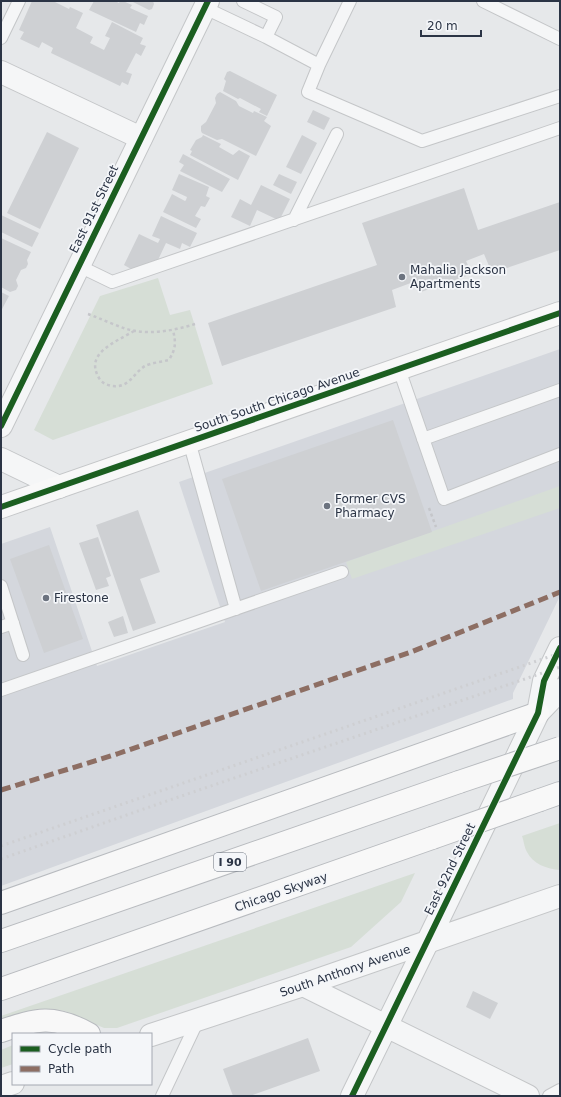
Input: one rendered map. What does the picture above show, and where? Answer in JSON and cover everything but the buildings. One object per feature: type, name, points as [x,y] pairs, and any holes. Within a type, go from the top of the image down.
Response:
[{"type":"main road","name":"South South Chicago Avenue","points":[[1,507],[560,313]]},
{"type":"main road","points":[[1,903],[538,713]]},
{"type":"main road","name":"I 90","points":[[1,941],[560,748]]},
{"type":"main road","name":"Chicago Skyway","points":[[1,989],[550,796]]},
{"type":"main road","points":[[1,1031],[29,1022],[49,1020],[62,1022],[87,1033]]},
{"type":"street","name":"East 91st Street","points":[[1,426],[207,4]]},
{"type":"street","points":[[1,72],[141,138]]},
{"type":"street","points":[[1,459],[59,487]]},
{"type":"street","name":"East 92nd Street","points":[[352,1096],[538,713],[544,681],[560,648]]},
{"type":"street","name":"East 92nd Street","points":[[538,713],[560,690]]},
{"type":"street","name":"South Anthony Avenue","points":[[152,1035],[427,943],[560,896]]},
{"type":"street","points":[[303,985],[528,1096]]},
{"type":"street","points":[[1,1087],[12,1083]]},
{"type":"lane","points":[[1,38],[19,1]]},
{"type":"lane","points":[[243,1],[276,17],[266,36]]},
{"type":"lane","points":[[350,1],[308,92],[422,141],[560,96]]},
{"type":"lane","points":[[483,1],[560,39]]},
{"type":"lane","points":[[207,4],[320,65]]},
{"type":"lane","points":[[79,266],[112,282],[560,128]]},
{"type":"lane","points":[[294,220],[337,134]]},
{"type":"lane","points":[[399,369],[444,499],[560,454]]},
{"type":"lane","points":[[423,439],[560,390]]},
{"type":"lane","points":[[189,442],[236,609]]},
{"type":"lane","points":[[1,690],[342,572]]},
{"type":"lane","points":[[1,586],[22,655]]},
{"type":"lane","points":[[1,627],[13,623]]},
{"type":"lane","points":[[162,1096],[198,1020]]},
{"type":"lane","points":[[549,1096],[560,1090]]},
{"type":"path","points":[[88,314],[134,331],[153,332],[174,330],[195,324]]},
{"type":"path","points":[[134,331],[104,348],[97,356],[94,368],[100,380],[108,386],[118,386],[127,383],[135,374],[146,366],[169,360],[174,351],[174,330]]},
{"type":"shaded area","points":[[158,278],[170,315],[190,310],[213,384],[53,440],[34,430],[100,296]]},
{"type":"shaded area","points":[[560,349],[560,596],[513,693],[513,699],[1,886],[1,544],[50,527],[97,666],[225,622],[179,482]]},
{"type":"shaded area","points":[[560,486],[560,508],[352,579],[346,562]]},
{"type":"shaded area","points":[[560,823],[560,870],[545,867],[533,860],[526,850],[522,836]]},
{"type":"shaded area","points":[[415,873],[401,902],[351,947],[117,1028],[104,1028],[65,1011],[48,1009],[31,1012],[1,1022],[1,1016]]},
{"type":"shaded area","points":[[12,1045],[12,1064],[1,1068],[1,1050]]},
{"type":"railway","points":[[1,846],[560,653]]},
{"type":"railway","points":[[1,859],[560,667]]},
{"type":"marked path","points":[[1,790],[117,754],[411,652],[560,592]]},
{"type":"cycle path","points":[[1,426],[208,1]]},
{"type":"cycle path","points":[[1,507],[560,313]]},
{"type":"cycle path","points":[[352,1096],[538,713],[544,681],[560,648]]},
{"type":"place","name":"Mahalia Jackson Apartments","points":[[402,277]]},
{"type":"place","name":"Former CVS Pharmacy","points":[[327,506]]},
{"type":"place","name":"Firestone","points":[[46,598]]}]
